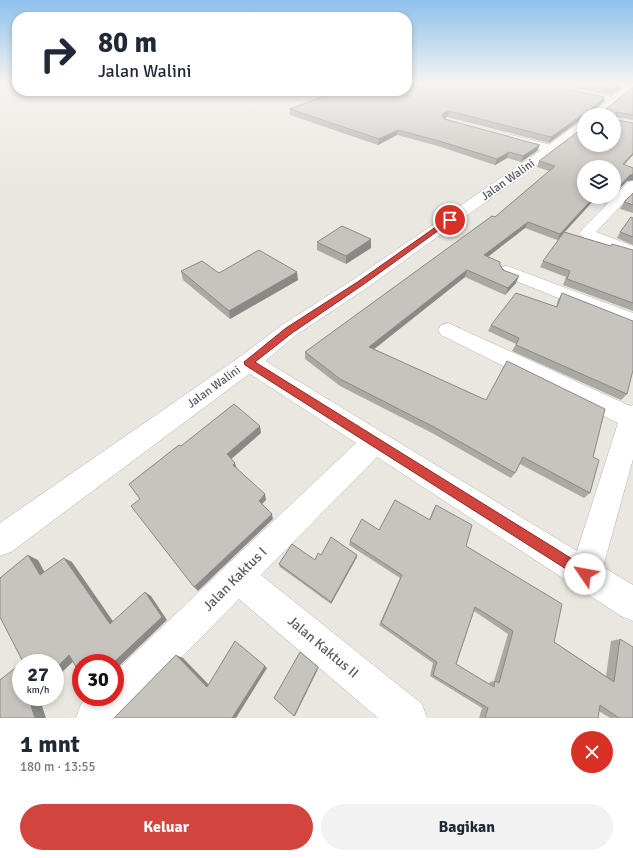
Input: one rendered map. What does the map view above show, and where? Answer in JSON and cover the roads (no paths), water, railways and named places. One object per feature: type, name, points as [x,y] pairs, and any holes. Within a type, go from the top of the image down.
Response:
[{"type":"street","name":"Jalan Walini","points":[[0,540],[248,362],[289,330],[361,283],[577,129]]},
{"type":"street","points":[[497,135],[551,149]]},
{"type":"street","points":[[633,185],[587,233],[592,237],[633,252]]},
{"type":"street","points":[[507,271],[633,321]]},
{"type":"street","points":[[448,330],[633,416],[585,574]]},
{"type":"street","points":[[248,362],[633,604]]},
{"type":"street","name":"Jalan Kaktus I","points":[[96,718],[375,441]]},
{"type":"street","name":"Jalan Kaktus II","points":[[238,576],[408,718]]}]
